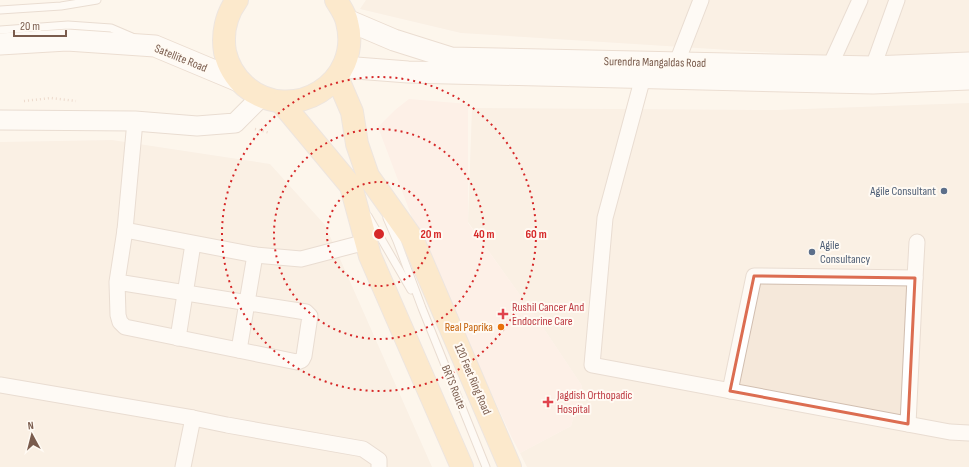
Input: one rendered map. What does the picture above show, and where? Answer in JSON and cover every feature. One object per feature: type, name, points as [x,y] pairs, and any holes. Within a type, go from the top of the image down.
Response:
[{"type":"main road","name":"120 Feet Ring Road","points":[[234,1],[225,28],[224,43],[226,57],[232,70],[241,82],[250,90],[271,99],[359,181],[412,238],[510,467]]},
{"type":"main road","name":"Surendra Mangaldas Road","points":[[344,8],[394,40],[451,58],[873,67],[969,63]]},
{"type":"main road","points":[[271,99],[297,101],[312,96],[326,88],[340,72],[347,56],[349,44],[349,32],[344,8]]},
{"type":"main road","name":"Satellite Road","points":[[0,44],[67,40],[155,46],[241,82]]},
{"type":"main road","name":"Surendra Mangaldas Road","points":[[340,72],[408,72],[873,83],[969,79]]},
{"type":"main road","name":"120 Feet Ring Road","points":[[340,72],[352,112],[357,144],[359,181],[366,242],[373,263],[462,467]]},
{"type":"street","points":[[677,62],[701,0]]},
{"type":"street","points":[[830,66],[860,0]]},
{"type":"street","points":[[873,67],[897,0]]},
{"type":"street","points":[[643,77],[605,218],[592,365],[950,432],[969,433]]},
{"type":"street","points":[[0,120],[136,121],[197,126],[235,123],[271,99]]},
{"type":"street","points":[[117,282],[306,312],[310,316],[304,356],[302,360],[297,362],[124,327],[120,322],[118,315],[117,282],[125,230],[136,121]]},
{"type":"street","points":[[125,230],[255,255],[301,259],[366,242]]},
{"type":"street","points":[[908,424],[916,242]]},
{"type":"street","points":[[178,338],[193,244]]},
{"type":"street","points":[[239,350],[255,255]]},
{"type":"street","points":[[730,390],[754,276],[915,278]]},
{"type":"street","points":[[0,385],[363,449],[379,460],[379,467]]},
{"type":"street","points":[[183,467],[193,418]]},
{"type":"lane","points":[[0,10],[60,6],[97,0]]},
{"type":"lane","points":[[0,30],[68,25],[111,28],[155,46]]},
{"type":"lane","name":"BRTS Route","points":[[359,181],[397,241],[422,308],[486,467]]},
{"type":"lane","name":"BRTS Route","points":[[359,181],[422,308]]},
{"type":"highlighted area","points":[[754,276],[915,278],[908,424],[730,391]]},
{"type":"shaded area","points":[[366,0],[969,0],[969,53],[856,58],[461,33],[360,9]]},
{"type":"shaded area","points":[[409,99],[468,104],[468,223],[534,314],[582,386],[571,426],[520,453],[416,228],[378,127],[395,110]]},
{"type":"shaded area","points":[[969,103],[969,467],[527,467],[520,453],[571,426],[582,386],[544,329],[468,222],[472,108],[777,110]]},
{"type":"shaded area","points":[[112,140],[270,164],[325,225],[432,467],[0,467],[0,142]]},
{"type":"place","name":"Agile Consultant","points":[[944,191]]},
{"type":"place","name":"Agile Consultancy","points":[[812,252]]},
{"type":"place","name":"Rushil Cancer And Endocrine Care","points":[[503,314]]},
{"type":"place","name":"Real Paprika","points":[[501,327]]},
{"type":"place","name":"Jagdish Orthopadic Hospital","points":[[548,402]]}]
